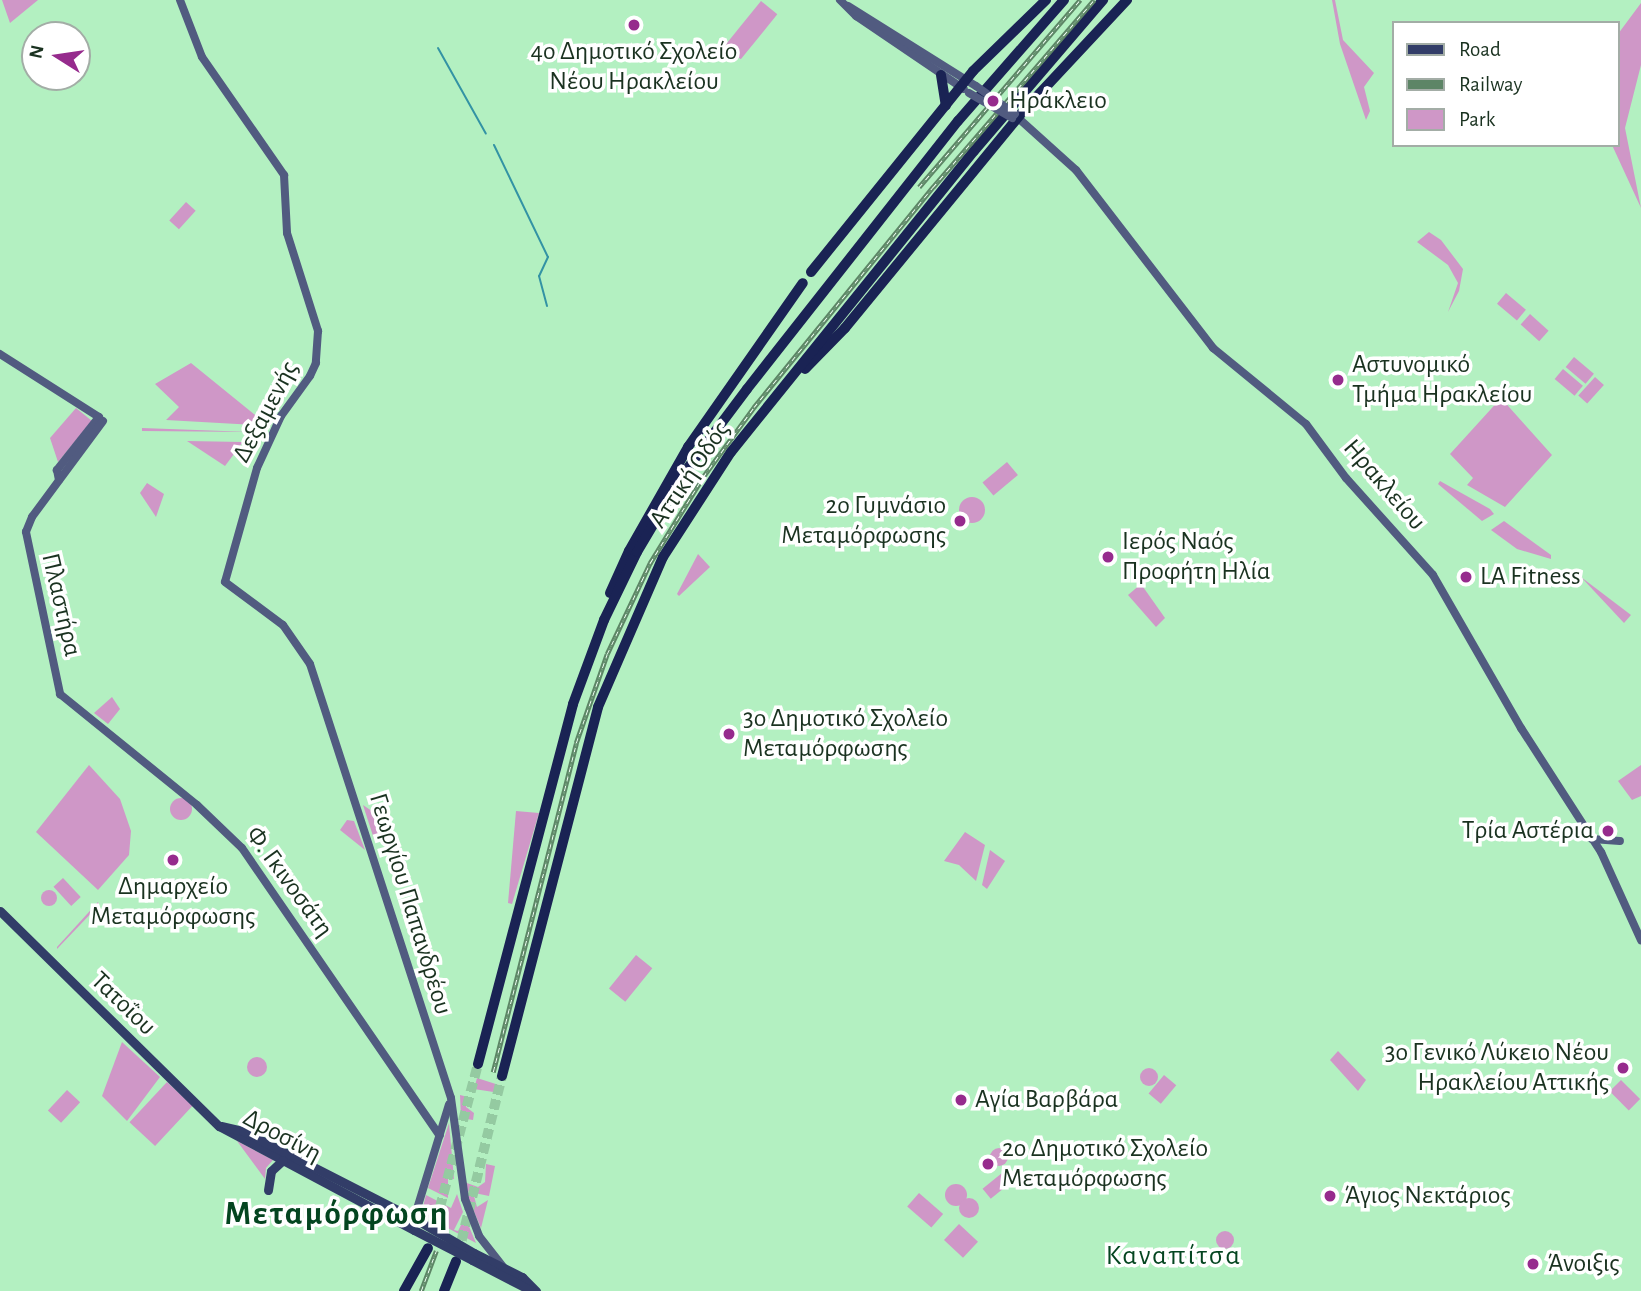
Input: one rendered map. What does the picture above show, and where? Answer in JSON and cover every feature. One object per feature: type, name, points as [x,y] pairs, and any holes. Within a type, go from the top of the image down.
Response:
[{"type":"highway","points":[[811,272],[944,111],[1046,0]]},
{"type":"highway","name":"Αττική Οδός","points":[[478,1064],[573,704],[604,620],[660,511],[710,437],[958,121],[1064,0]]},
{"type":"highway","name":"Αττική Οδός","points":[[502,1076],[577,778],[612,668],[663,557],[730,452],[974,151],[1104,0]]},
{"type":"highway","points":[[730,452],[845,328],[1015,116],[1128,0]]},
{"type":"highway","points":[[941,75],[947,91],[944,111]]},
{"type":"highway","points":[[604,620],[618,571],[688,447],[803,283]]},
{"type":"highway","points":[[404,1291],[428,1248],[412,1291]]},
{"type":"highway","points":[[444,1291],[456,1261]]},
{"type":"main road","name":"Δεξαμενής","points":[[180,0],[202,57],[284,175],[287,233],[318,331],[313,370],[281,416],[257,468],[225,582]]},
{"type":"main road","name":"Ηρακλείου","points":[[844,3],[941,75],[968,87]]},
{"type":"main road","name":"Ηρακλείου","points":[[844,3],[1015,116],[1081,176],[1213,348],[1306,424],[1346,478],[1418,556],[1592,839],[1641,940]]},
{"type":"main road","points":[[0,354],[101,419]]},
{"type":"main road","points":[[59,480],[57,470],[101,419]]},
{"type":"main road","points":[[59,480],[101,419]]},
{"type":"main road","name":"Πλαστήρα","points":[[59,480],[27,526],[26,545],[60,694]]},
{"type":"main road","name":"Γεωργίου Παπανδρέου","points":[[225,582],[283,625],[310,664],[451,1098],[465,1199],[480,1236],[504,1268]]},
{"type":"main road","name":"Φ. Γκινοσάτη","points":[[60,694],[107,731],[242,848],[440,1136]]},
{"type":"main road","points":[[1592,839],[1620,841]]},
{"type":"main road","name":"Τατοΐου","points":[[0,911],[219,1126]]},
{"type":"main road","points":[[414,1225],[451,1098]]},
{"type":"main road","name":"Δροσίνη","points":[[219,1126],[414,1225]]},
{"type":"main road","name":"Δροσίνη","points":[[219,1126],[243,1131],[534,1291]]},
{"type":"main road","points":[[268,1189],[271,1171],[283,1160]]},
{"type":"main road","name":"Δροσίνη","points":[[473,1256],[504,1268],[534,1291]]},
{"type":"green space","points":[[2,0],[38,0],[10,23]]},
{"type":"green space","points":[[1332,0],[1335,0],[1343,40],[1374,73],[1364,87],[1370,111],[1366,120],[1340,44]]},
{"type":"green space","points":[[761,1],[777,14],[741,59],[724,46]]},
{"type":"green space","points":[[1641,3],[1641,65],[1625,128],[1641,208],[1613,147],[1620,147],[1620,31]]},
{"type":"green space","points":[[186,202],[196,211],[179,229],[169,221]]},
{"type":"green space","points":[[1429,232],[1441,240],[1463,269],[1459,291],[1448,312],[1458,283],[1448,265],[1417,242]]},
{"type":"green space","points":[[1506,293],[1526,310],[1517,320],[1497,304]]},
{"type":"green space","points":[[1530,314],[1549,331],[1539,341],[1521,324]]},
{"type":"green space","points":[[1574,357],[1594,374],[1586,384],[1566,367]]},
{"type":"green space","points":[[191,363],[260,419],[255,425],[166,420],[179,407],[155,384]]},
{"type":"green space","points":[[1563,369],[1583,386],[1575,396],[1555,379]]},
{"type":"green space","points":[[1595,377],[1604,385],[1587,404],[1578,396]]},
{"type":"green space","points":[[1501,398],[1552,455],[1505,507],[1467,485],[1473,478],[1450,454]]},
{"type":"green space","points":[[76,408],[92,421],[58,462],[50,438]]},
{"type":"green space","points":[[142,428],[251,432],[142,431]]},
{"type":"green space","points":[[187,441],[243,442],[225,466]]},
{"type":"green space","points":[[1007,462],[1018,475],[993,496],[982,483]]},
{"type":"green space","points":[[1440,481],[1490,509],[1494,514],[1482,521],[1438,484]]},
{"type":"green space","points":[[147,483],[164,494],[156,517],[140,493]]},
{"type":"green space","points":[[972,497],[981,501],[985,510],[981,519],[972,523],[963,519],[959,510],[963,501]]},
{"type":"green space","points":[[1504,521],[1551,555],[1551,559],[1517,549],[1491,530]]},
{"type":"green space","points":[[698,554],[710,567],[679,596],[677,594]]},
{"type":"green space","points":[[1581,577],[1631,615],[1624,623]]},
{"type":"green space","points":[[1141,584],[1165,618],[1156,627],[1128,595]]},
{"type":"green space","points":[[112,697],[120,709],[108,724],[94,713]]},
{"type":"green space","points":[[89,765],[120,799],[131,831],[129,855],[98,890],[36,832]]},
{"type":"green space","points":[[1641,765],[1641,796],[1632,800],[1618,781]]},
{"type":"green space","points":[[181,798],[189,801],[192,809],[189,817],[181,820],[173,817],[170,809],[173,801]]},
{"type":"green space","points":[[363,805],[388,822],[374,839]]},
{"type":"green space","points":[[516,811],[539,813],[512,904],[508,903]]},
{"type":"green space","points":[[347,820],[354,821],[365,850],[340,830]]},
{"type":"green space","points":[[965,832],[985,845],[976,881],[959,865],[944,861]]},
{"type":"green space","points":[[990,850],[1005,861],[987,889],[982,885]]},
{"type":"green space","points":[[63,878],[81,897],[71,906],[53,887]]},
{"type":"green space","points":[[49,890],[55,892],[55,904],[49,906],[43,904],[41,898],[43,892]]},
{"type":"green space","points":[[98,902],[99,905],[57,949],[57,947]]},
{"type":"green space","points":[[636,955],[652,968],[625,1002],[609,988]]},
{"type":"green space","points":[[122,1042],[160,1077],[127,1121],[102,1096]]},
{"type":"green space","points":[[1338,1051],[1366,1080],[1358,1091],[1330,1060]]},
{"type":"green space","points":[[253,1057],[261,1057],[267,1067],[261,1077],[253,1077],[247,1071],[247,1063]]},
{"type":"green space","points":[[1149,1068],[1155,1071],[1158,1077],[1155,1083],[1149,1086],[1143,1083],[1140,1077],[1143,1071]]},
{"type":"green space","points":[[1164,1075],[1176,1085],[1161,1104],[1149,1093]]},
{"type":"green space","points":[[477,1078],[502,1086],[500,1093],[474,1089]]},
{"type":"green space","points":[[1621,1080],[1640,1099],[1629,1110],[1610,1091]]},
{"type":"green space","points":[[167,1082],[193,1106],[155,1146],[129,1122]]},
{"type":"green space","points":[[67,1090],[80,1102],[61,1123],[48,1110]]},
{"type":"green space","points":[[460,1095],[468,1097],[466,1107],[474,1113],[473,1120],[461,1118]]},
{"type":"green space","points":[[449,1123],[454,1179],[448,1178],[448,1198],[428,1188]]},
{"type":"green space","points":[[237,1141],[273,1160],[266,1168],[265,1179]]},
{"type":"green space","points":[[999,1148],[1005,1151],[1008,1157],[1005,1163],[999,1166],[993,1163],[990,1157],[993,1151]]},
{"type":"green space","points":[[486,1164],[495,1166],[489,1196],[465,1191],[464,1182],[478,1187],[485,1182]]},
{"type":"green space","points":[[1002,1173],[1010,1183],[991,1199],[983,1189]]},
{"type":"green space","points":[[956,1184],[964,1187],[967,1195],[964,1203],[956,1206],[948,1203],[945,1195],[948,1187]]},
{"type":"green space","points":[[919,1193],[943,1214],[931,1228],[907,1207]]},
{"type":"green space","points":[[457,1194],[463,1212],[454,1230],[458,1231],[465,1217],[476,1243],[421,1214],[426,1195],[451,1208]]},
{"type":"green space","points":[[467,1195],[474,1196],[477,1207],[488,1200],[481,1228]]},
{"type":"green space","points":[[969,1198],[976,1201],[979,1208],[976,1215],[969,1218],[962,1215],[959,1208],[962,1201]]},
{"type":"green space","points":[[959,1224],[978,1242],[963,1258],[944,1240]]},
{"type":"green space","points":[[1221,1231],[1229,1231],[1234,1240],[1232,1247],[1221,1249],[1216,1244],[1216,1236]]},
{"type":"waterway","points":[[438,48],[486,134]]},
{"type":"waterway","points":[[494,145],[548,257],[539,276],[547,306]]},
{"type":"tunnel","points":[[432,1237],[478,1064]]},
{"type":"tunnel","points":[[458,1255],[502,1076]]},
{"type":"railway","points":[[919,187],[1080,0]]},
{"type":"railway","points":[[493,1072],[576,743],[607,654],[650,563],[703,477],[754,407],[933,187],[1094,0]]},
{"type":"railway","points":[[421,1291],[436,1251]]},
{"type":"place","name":"4ο Δημοτικό Σχολείο Νέου Ηρακλείου","points":[[634,25]]},
{"type":"place","name":"Ηράκλειο","points":[[993,101]]},
{"type":"place","name":"Αστυνομικό Τμήμα Ηρακλείου","points":[[1338,380]]},
{"type":"place","name":"2ο Γυμνάσιο Μεταμόρφωσης","points":[[960,521]]},
{"type":"place","name":"Ιερός Ναός Προφήτη Ηλία","points":[[1108,557]]},
{"type":"place","name":"LA Fitness","points":[[1466,577]]},
{"type":"place","name":"3ο Δημοτικό Σχολείο Μεταμόρφωσης","points":[[729,734]]},
{"type":"place","name":"Τρία Αστέρια","points":[[1608,831]]},
{"type":"place","name":"Δημαρχείο Μεταμόρφωσης","points":[[173,860]]},
{"type":"place","name":"3ο Γενικό Λύκειο Νέου Ηρακλείου Αττικής","points":[[1623,1068]]},
{"type":"place","name":"Αγία Βαρβάρα","points":[[961,1100]]},
{"type":"place","name":"2ο Δημοτικό Σχολείο Μεταμόρφωσης","points":[[988,1164]]},
{"type":"place","name":"Άγιος Νεκτάριος","points":[[1330,1196]]},
{"type":"place","name":"Άνοιξις","points":[[1533,1264]]},
{"type":"district","name":"Μεταμόρφωση","points":[[337,1215]]},
{"type":"district","name":"Καναπίτσα","points":[[1174,1256]]}]
